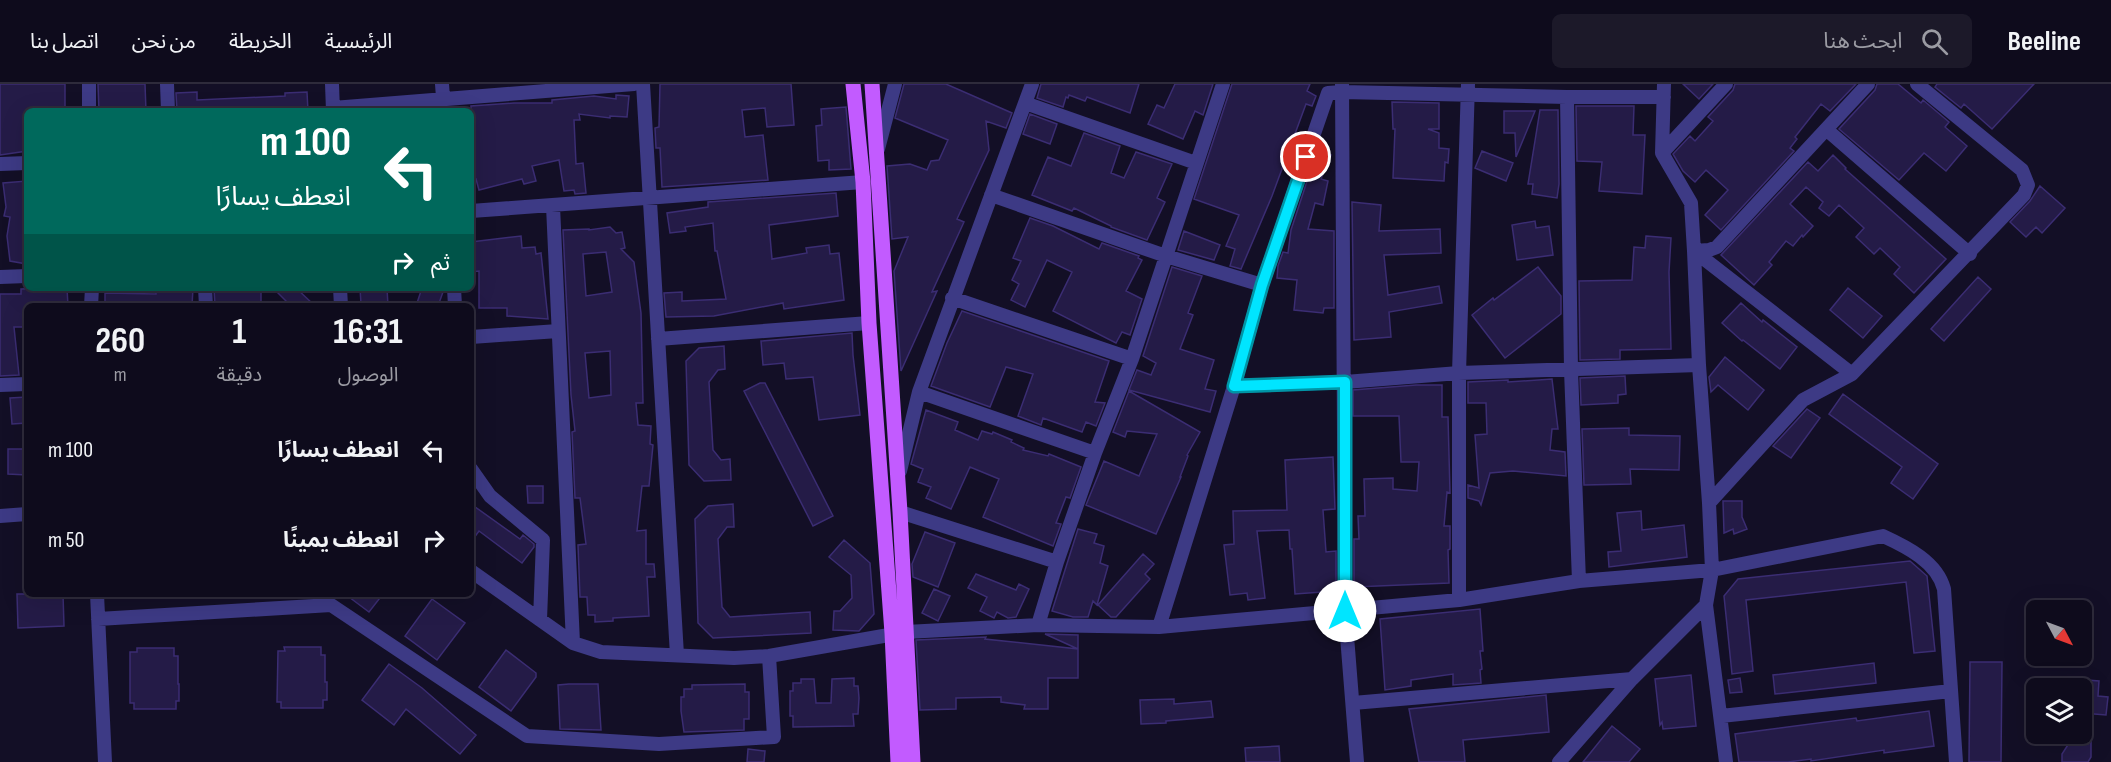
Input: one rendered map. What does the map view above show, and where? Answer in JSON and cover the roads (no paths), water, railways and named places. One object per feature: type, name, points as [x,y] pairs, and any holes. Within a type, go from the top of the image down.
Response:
[{"type":"main road","points":[[854,84],[863,182],[869,323],[913,762]]},
{"type":"main road","points":[[873,84],[900,512],[898,762]]},
{"type":"street","points":[[89,84],[89,108]]},
{"type":"street","points":[[167,84],[168,108]]},
{"type":"street","points":[[332,84],[333,108]]},
{"type":"street","points":[[442,84],[443,105]]},
{"type":"street","points":[[377,108],[443,105],[634,84]]},
{"type":"street","points":[[643,84],[677,655]]},
{"type":"street","points":[[877,151],[895,84]]},
{"type":"street","points":[[898,479],[919,392],[1032,84]]},
{"type":"street","points":[[1038,625],[1095,453],[1132,359],[1222,84]]},
{"type":"street","points":[[1662,153],[1726,84]]},
{"type":"street","points":[[1694,251],[1717,247],[1868,84]]},
{"type":"street","points":[[1709,503],[1803,400],[1852,374],[1970,254],[2024,195],[2028,185],[2022,170],[1917,84]]},
{"type":"street","points":[[1342,88],[1345,611],[1357,762]]},
{"type":"street","points":[[1159,627],[1234,386],[1262,285],[1328,93],[1342,88],[1468,89],[1567,97],[1664,90],[1662,153],[1692,203],[1699,365],[1712,570],[1706,605],[1726,762]]},
{"type":"street","points":[[1459,600],[1460,373],[1468,89]]},
{"type":"street","points":[[1567,97],[1571,370],[1579,581]]},
{"type":"street","points":[[1025,103],[1196,163]]},
{"type":"street","points":[[1827,130],[1970,254]]},
{"type":"street","points":[[0,164],[24,163]]},
{"type":"street","points":[[474,211],[863,182]]},
{"type":"street","points":[[991,195],[1166,256],[1262,285]]},
{"type":"street","points":[[553,206],[573,643]]},
{"type":"street","points":[[1694,251],[1852,374]]},
{"type":"street","points":[[0,277],[24,276]]},
{"type":"street","points":[[952,298],[1132,359]]},
{"type":"street","points":[[658,339],[869,323]]},
{"type":"street","points":[[474,337],[558,331]]},
{"type":"street","points":[[1234,386],[1345,382],[1460,373],[1699,365]]},
{"type":"street","points":[[0,385],[24,384]]},
{"type":"street","points":[[919,392],[1095,453]]},
{"type":"street","points":[[474,473],[490,496],[543,540],[540,620]]},
{"type":"street","points":[[900,512],[1057,562]]},
{"type":"street","points":[[0,516],[24,514]]},
{"type":"street","points":[[474,574],[573,643],[601,652],[734,658],[769,656],[899,632],[1038,625],[1159,627],[1459,600],[1579,581],[1712,570],[1883,536],[1899,543],[1929,563],[1941,578],[1944,590],[1956,762]]},
{"type":"street","points":[[98,597],[105,762]]},
{"type":"street","points":[[98,619],[332,604],[528,736],[659,744],[774,737],[769,656]]},
{"type":"street","points":[[1559,762],[1632,679],[1706,605]]},
{"type":"street","points":[[1353,703],[1632,679]]},
{"type":"street","points":[[1721,716],[1951,691]]}]
